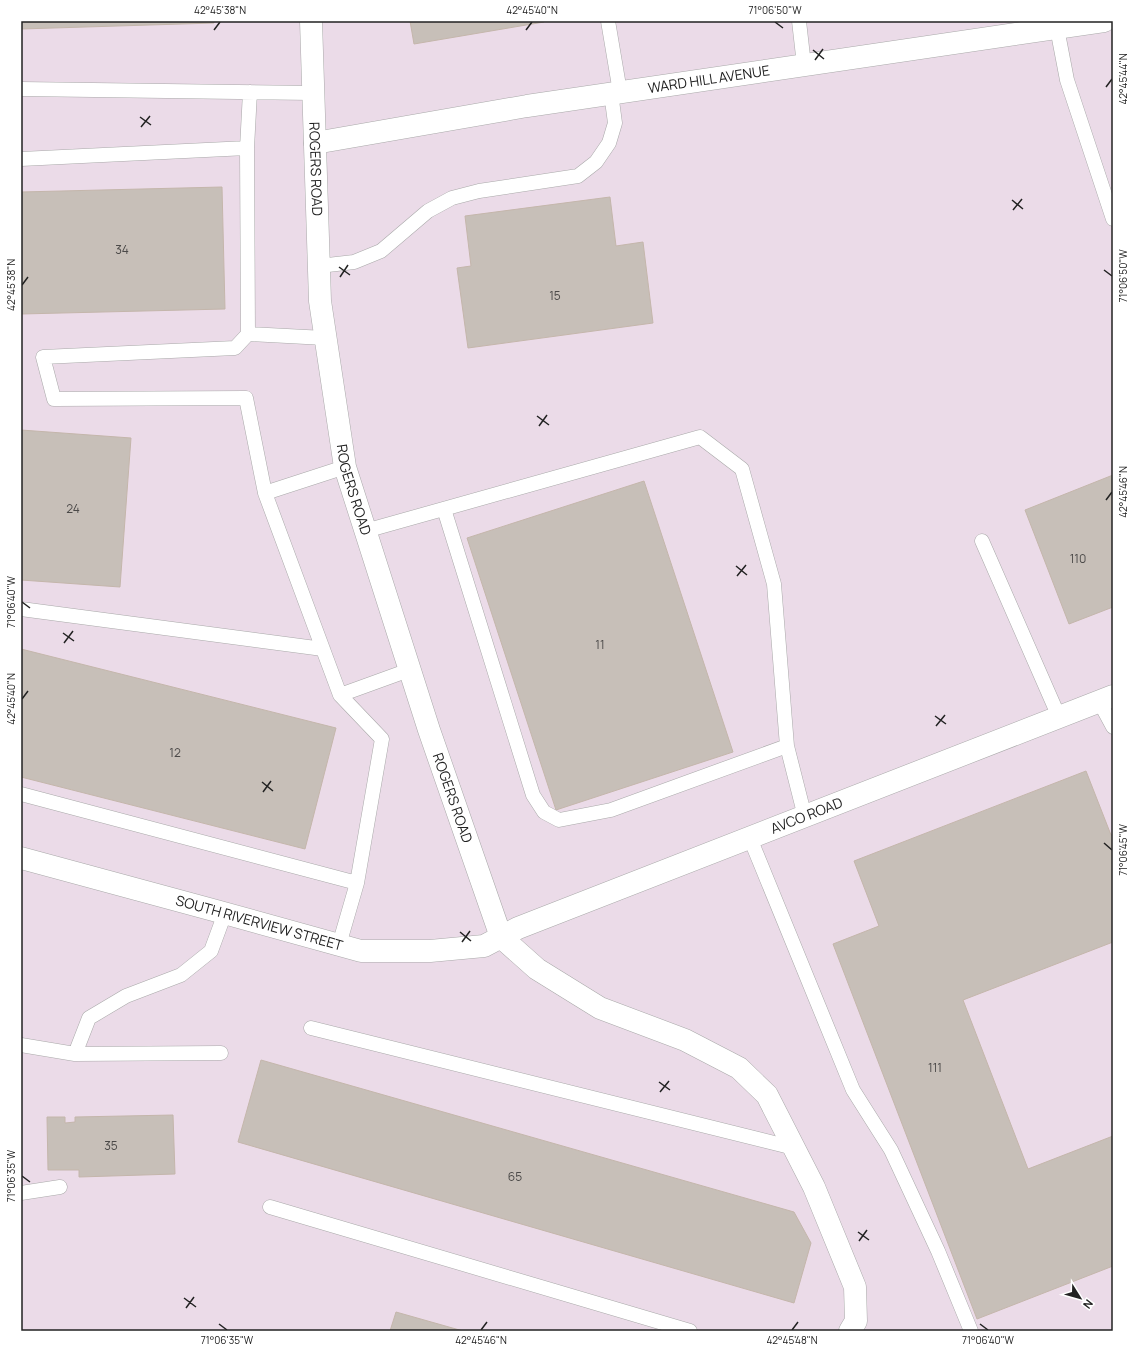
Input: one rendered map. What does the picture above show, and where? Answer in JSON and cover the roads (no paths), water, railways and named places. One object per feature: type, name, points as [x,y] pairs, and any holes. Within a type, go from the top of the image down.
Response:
[{"type":"street","name":"ROGERS ROAD","points":[[311,21],[320,301],[345,467],[409,670],[500,937]]},
{"type":"street","name":"WARD HILL AVENUE","points":[[315,143],[527,106],[1100,21]]},
{"type":"street","name":"AVCO ROAD","points":[[500,937],[518,928],[1106,699]]},
{"type":"street","name":"SOUTH RIVERVIEW STREET","points":[[21,858],[361,951],[430,951],[484,946],[500,937]]},
{"type":"street","points":[[500,937],[537,969],[600,1008],[685,1040],[739,1068],[766,1094],[814,1187],[855,1287],[856,1321],[850,1331]]},
{"type":"lane","points":[[319,266],[354,262],[381,251],[428,211],[452,198],[479,191],[578,176],[596,162],[609,143],[615,124],[615,93],[608,21]]},
{"type":"lane","points":[[799,21],[804,65]]},
{"type":"lane","points":[[1058,28],[1067,80],[1113,219]]},
{"type":"lane","points":[[21,89],[313,93]]},
{"type":"lane","points":[[250,92],[248,148],[248,334],[235,348],[42,357],[54,399],[246,398],[265,493],[340,695],[382,739],[357,883],[339,945]]},
{"type":"lane","points":[[21,159],[248,148]]},
{"type":"lane","points":[[248,334],[325,338]]},
{"type":"lane","points":[[365,531],[700,437],[742,469],[774,584],[787,746],[805,817]]},
{"type":"lane","points":[[265,493],[345,467]]},
{"type":"lane","points":[[444,509],[533,795],[544,812],[559,820],[610,810],[787,746]]},
{"type":"lane","points":[[982,541],[1060,717]]},
{"type":"lane","points":[[21,609],[323,649]]},
{"type":"lane","points":[[340,695],[409,670]]},
{"type":"lane","points":[[1106,699],[1113,727]]},
{"type":"lane","points":[[21,794],[357,883]]},
{"type":"lane","points":[[750,838],[853,1090],[891,1150],[938,1251],[972,1331]]},
{"type":"lane","points":[[75,1054],[89,1018],[126,996],[181,974],[211,951],[225,913]]},
{"type":"lane","points":[[311,1028],[794,1148]]},
{"type":"lane","points":[[21,1045],[75,1054],[221,1052]]},
{"type":"lane","points":[[21,1193],[60,1187]]},
{"type":"lane","points":[[270,1207],[690,1331]]}]
